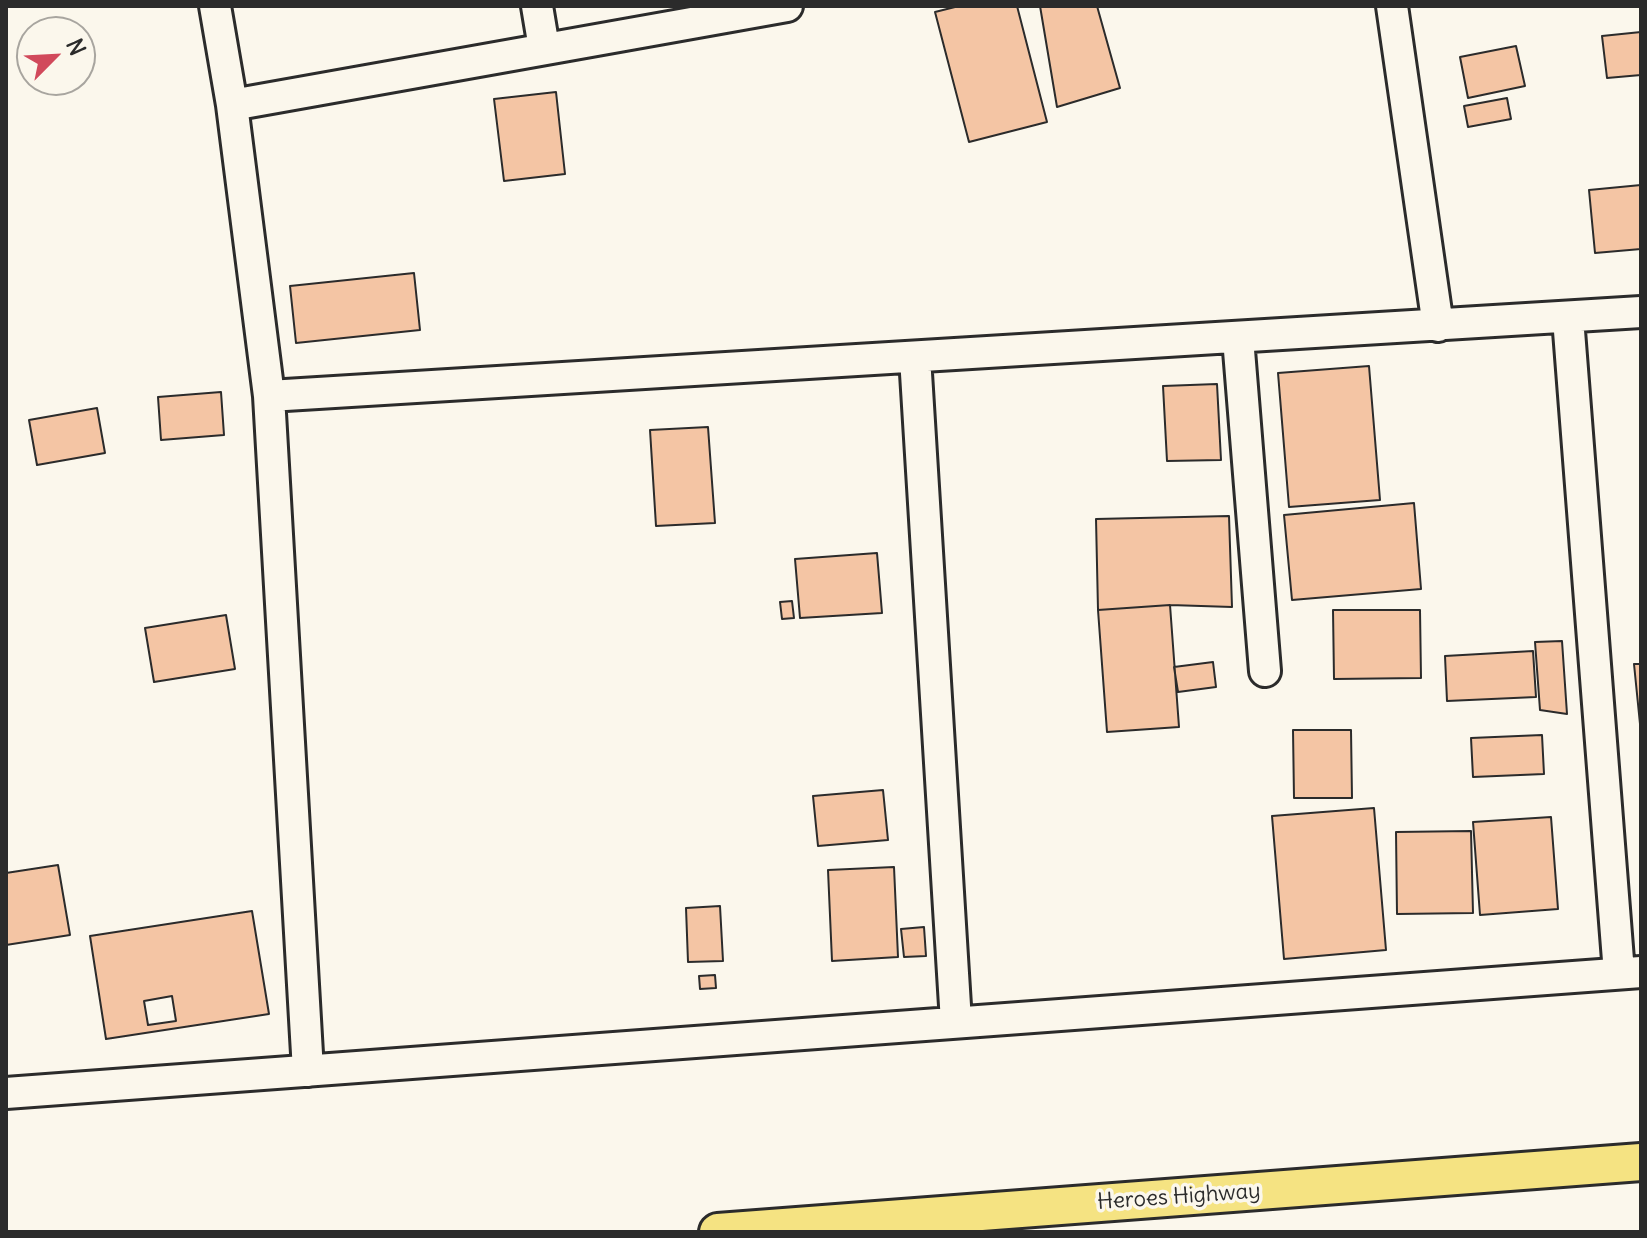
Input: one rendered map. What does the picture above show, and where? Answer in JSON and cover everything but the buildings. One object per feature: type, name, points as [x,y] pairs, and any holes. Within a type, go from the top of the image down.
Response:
[{"type":"main road","name":"Heroes Highway","points":[[718,1232],[1641,1162]]},
{"type":"street","points":[[215,6],[232,105],[269,396],[308,1071]]},
{"type":"street","points":[[537,6],[544,48]]},
{"type":"street","points":[[232,105],[787,6]]},
{"type":"street","points":[[1392,6],[1438,326]]},
{"type":"street","points":[[269,396],[1641,312]]},
{"type":"street","points":[[6,1093],[1630,972],[1568,318]]},
{"type":"street","points":[[1238,338],[1265,671]]},
{"type":"street","points":[[915,357],[956,1022]]}]
